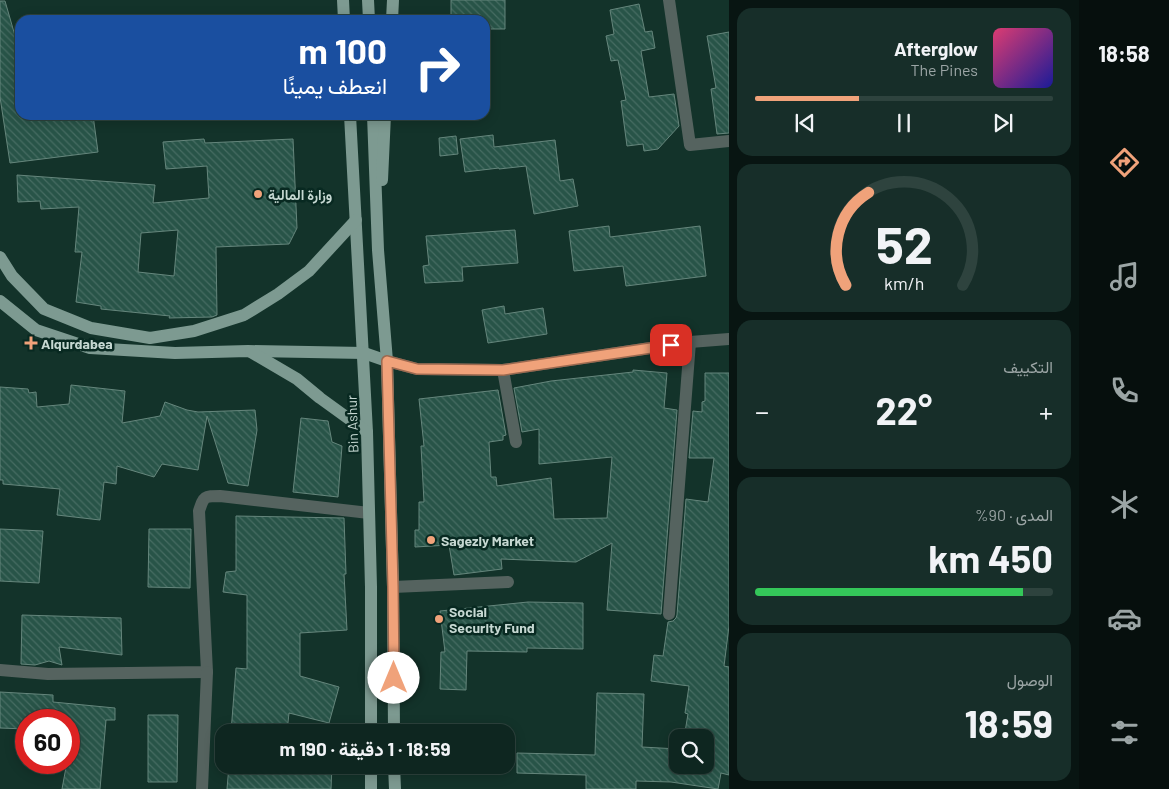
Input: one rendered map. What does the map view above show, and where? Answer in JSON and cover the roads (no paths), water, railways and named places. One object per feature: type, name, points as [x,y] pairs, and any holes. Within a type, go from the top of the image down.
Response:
[{"type":"main road","points":[[343,0],[344,15]]},
{"type":"main road","points":[[368,0],[369,15]]},
{"type":"main road","points":[[392,15],[393,0]]},
{"type":"main road","name":"Bin Ashur","points":[[350,120],[367,432],[371,587],[371,724]]},
{"type":"main road","points":[[373,120],[378,250],[387,361],[393,587],[394,724]]},
{"type":"main road","points":[[378,250],[385,120]]},
{"type":"main road","points":[[0,257],[12,276],[44,309],[91,328],[150,338],[194,331],[244,315],[278,294],[309,271],[356,220]]},
{"type":"main road","points":[[0,301],[36,330],[90,348],[175,353],[248,351],[364,353],[387,361]]},
{"type":"main road","points":[[248,351],[297,379],[367,432]]},
{"type":"main road","points":[[371,774],[371,789]]},
{"type":"main road","points":[[394,774],[395,789]]},
{"type":"street","points":[[669,0],[690,145],[729,141]]},
{"type":"street","points":[[387,361],[417,369],[503,370],[690,342],[729,338]]},
{"type":"street","points":[[669,614],[690,342]]},
{"type":"street","points":[[503,370],[516,442]]},
{"type":"street","points":[[202,789],[208,672],[198,511],[203,500],[207,496],[220,496],[369,513]]},
{"type":"street","points":[[393,587],[508,582]]},
{"type":"street","points":[[0,670],[48,674],[208,672]]},
{"type":"place","name":"وزارة المالية","points":[[258,194]]},
{"type":"place","name":"Alqurdabea","points":[[31,343]]},
{"type":"place","name":"Sagezly Market","points":[[431,540]]},
{"type":"place","name":"Social Security Fund","points":[[439,619]]}]
